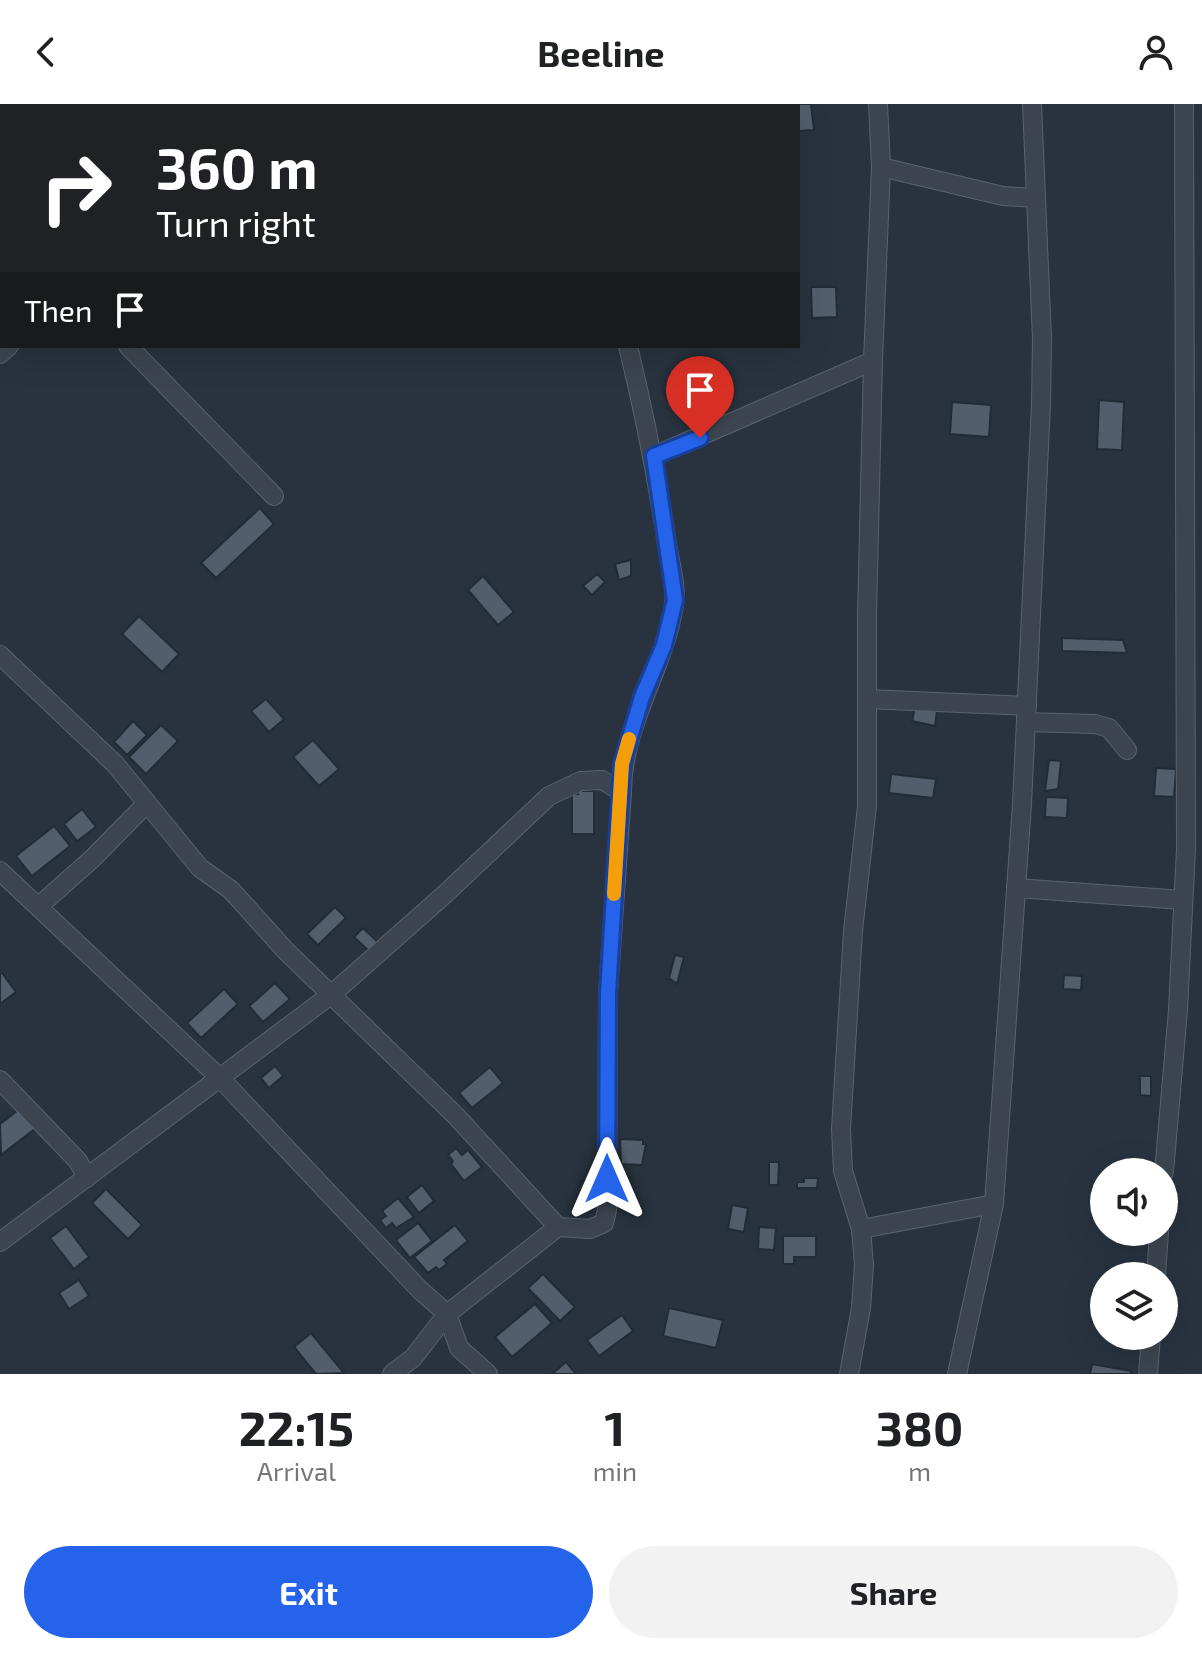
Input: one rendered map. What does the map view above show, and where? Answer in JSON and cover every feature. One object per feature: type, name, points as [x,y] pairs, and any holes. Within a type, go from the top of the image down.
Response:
[{"type":"street","points":[[849,1374],[861,1308],[864,1265],[861,1229],[843,1171],[841,1129],[853,931],[867,806],[873,361],[881,167],[878,104]]},
{"type":"street","points":[[957,1374],[994,1204],[1016,888],[1041,404],[1042,339],[1032,104]]},
{"type":"street","points":[[1165,1158],[1183,900],[1194,819],[1184,104]]},
{"type":"street","points":[[881,167],[1003,196],[1036,198]]},
{"type":"street","points":[[130,348],[274,496]]},
{"type":"street","points":[[392,1374],[413,1358],[447,1314],[558,1227],[590,1229],[604,1223],[607,1210],[608,993],[622,764],[642,697],[664,645],[675,600],[654,456],[628,348]]},
{"type":"street","points":[[654,456],[873,361]]},
{"type":"street","points":[[0,655],[115,764],[200,868],[231,890],[285,950],[455,1115],[558,1227]]},
{"type":"street","points":[[867,699],[1026,714],[1095,724],[1109,728],[1127,750]]},
{"type":"street","points":[[0,1242],[332,994],[549,796],[581,781],[602,780],[622,792]]},
{"type":"street","points":[[39,906],[93,858],[147,803]]},
{"type":"street","points":[[0,871],[221,1079],[419,1289],[447,1314],[459,1348],[488,1374]]},
{"type":"street","points":[[1016,888],[1183,900]]},
{"type":"street","points":[[0,1080],[78,1161],[87,1178]]},
{"type":"street","points":[[861,1229],[994,1204]]},
{"type":"street","points":[[1148,1374],[1150,1350]]},
{"type":"building","points":[[800,104],[811,104],[814,130],[800,131]]},
{"type":"building","points":[[811,287],[836,287],[837,317],[812,318]]},
{"type":"building","points":[[698,375],[707,393],[673,410],[664,392]]},
{"type":"building","points":[[1099,400],[1124,402],[1122,450],[1097,449]]},
{"type":"building","points":[[952,402],[991,405],[989,437],[950,434]]},
{"type":"building","points":[[260,508],[274,524],[216,578],[201,563]]},
{"type":"building","points":[[631,560],[631,576],[619,580],[615,564]]},
{"type":"building","points":[[597,574],[605,582],[592,595],[583,586]]},
{"type":"building","points":[[483,576],[514,612],[498,625],[468,590]]},
{"type":"building","points":[[139,616],[179,654],[162,672],[122,634]]},
{"type":"building","points":[[1062,638],[1123,640],[1127,653],[1062,651]]},
{"type":"building","points":[[266,699],[284,719],[269,732],[251,711]]},
{"type":"building","points":[[915,707],[937,711],[935,726],[912,721]]},
{"type":"building","points":[[133,721],[147,735],[127,755],[114,742]]},
{"type":"building","points":[[161,725],[178,741],[146,774],[129,757]]},
{"type":"building","points":[[313,740],[339,769],[319,786],[293,757]]},
{"type":"building","points":[[1049,760],[1061,761],[1058,789],[1045,791]]},
{"type":"building","points":[[1156,768],[1176,769],[1174,797],[1154,796]]},
{"type":"building","points":[[891,774],[936,779],[933,798],[889,793]]},
{"type":"building","points":[[578,791],[594,791],[594,834],[572,834],[572,794],[578,794]]},
{"type":"building","points":[[1046,797],[1068,798],[1067,818],[1045,817]]},
{"type":"building","points":[[82,809],[96,827],[77,841],[64,824]]},
{"type":"building","points":[[54,826],[70,846],[32,876],[16,856]]},
{"type":"building","points":[[335,907],[346,918],[318,945],[307,934]]},
{"type":"building","points":[[363,928],[380,944],[371,953],[354,937]]},
{"type":"building","points":[[675,955],[684,957],[677,984],[669,978]]},
{"type":"building","points":[[0,974],[16,992],[0,1004]]},
{"type":"building","points":[[1064,975],[1082,976],[1081,990],[1063,989]]},
{"type":"building","points":[[275,983],[290,999],[263,1022],[249,1006]]},
{"type":"building","points":[[224,989],[238,1004],[201,1038],[187,1023]]},
{"type":"building","points":[[275,1066],[283,1076],[269,1088],[261,1078]]},
{"type":"building","points":[[490,1067],[503,1083],[472,1108],[459,1093]]},
{"type":"building","points":[[1140,1076],[1151,1076],[1151,1096],[1140,1095]]},
{"type":"building","points":[[21,1108],[36,1128],[1,1155],[0,1124]]},
{"type":"building","points":[[620,1139],[643,1140],[646,1144],[642,1165],[621,1164]]},
{"type":"building","points":[[456,1148],[462,1155],[468,1150],[482,1167],[464,1181],[448,1155]]},
{"type":"building","points":[[769,1162],[779,1162],[778,1185],[769,1185]]},
{"type":"building","points":[[804,1178],[818,1178],[817,1188],[797,1188],[797,1182],[804,1182]]},
{"type":"building","points":[[422,1185],[434,1201],[419,1213],[407,1197]]},
{"type":"building","points":[[106,1189],[142,1225],[128,1239],[92,1203]]},
{"type":"building","points":[[398,1198],[414,1217],[396,1228],[392,1223],[386,1228],[380,1220],[386,1216],[382,1211]]},
{"type":"building","points":[[732,1205],[748,1208],[744,1232],[728,1229]]},
{"type":"building","points":[[418,1223],[432,1241],[410,1258],[396,1240]]},
{"type":"building","points":[[455,1225],[468,1241],[444,1260],[447,1264],[428,1273],[414,1257]]},
{"type":"building","points":[[66,1226],[89,1257],[74,1269],[50,1238]]},
{"type":"building","points":[[759,1227],[776,1228],[774,1250],[758,1249]]},
{"type":"building","points":[[783,1236],[816,1236],[816,1257],[794,1257],[794,1264],[783,1264]]},
{"type":"building","points":[[543,1274],[575,1307],[560,1321],[528,1288]]},
{"type":"building","points":[[79,1280],[89,1296],[69,1309],[59,1293]]},
{"type":"building","points":[[535,1304],[552,1323],[512,1357],[495,1337]]},
{"type":"building","points":[[669,1308],[723,1320],[716,1348],[663,1336]]},
{"type":"building","points":[[622,1315],[633,1331],[599,1356],[587,1340]]},
{"type":"building","points":[[311,1333],[344,1373],[316,1374],[294,1347]]},
{"type":"building","points":[[566,1362],[576,1374],[552,1374]]},
{"type":"building","points":[[1092,1364],[1131,1371],[1131,1374],[1090,1374]]},
{"type":"slow traffic","points":[[614,894],[622,764],[629,739]]},
{"type":"route","points":[[607,1179],[608,993],[622,764],[642,697],[664,645],[675,600],[654,456],[700,438]]}]
